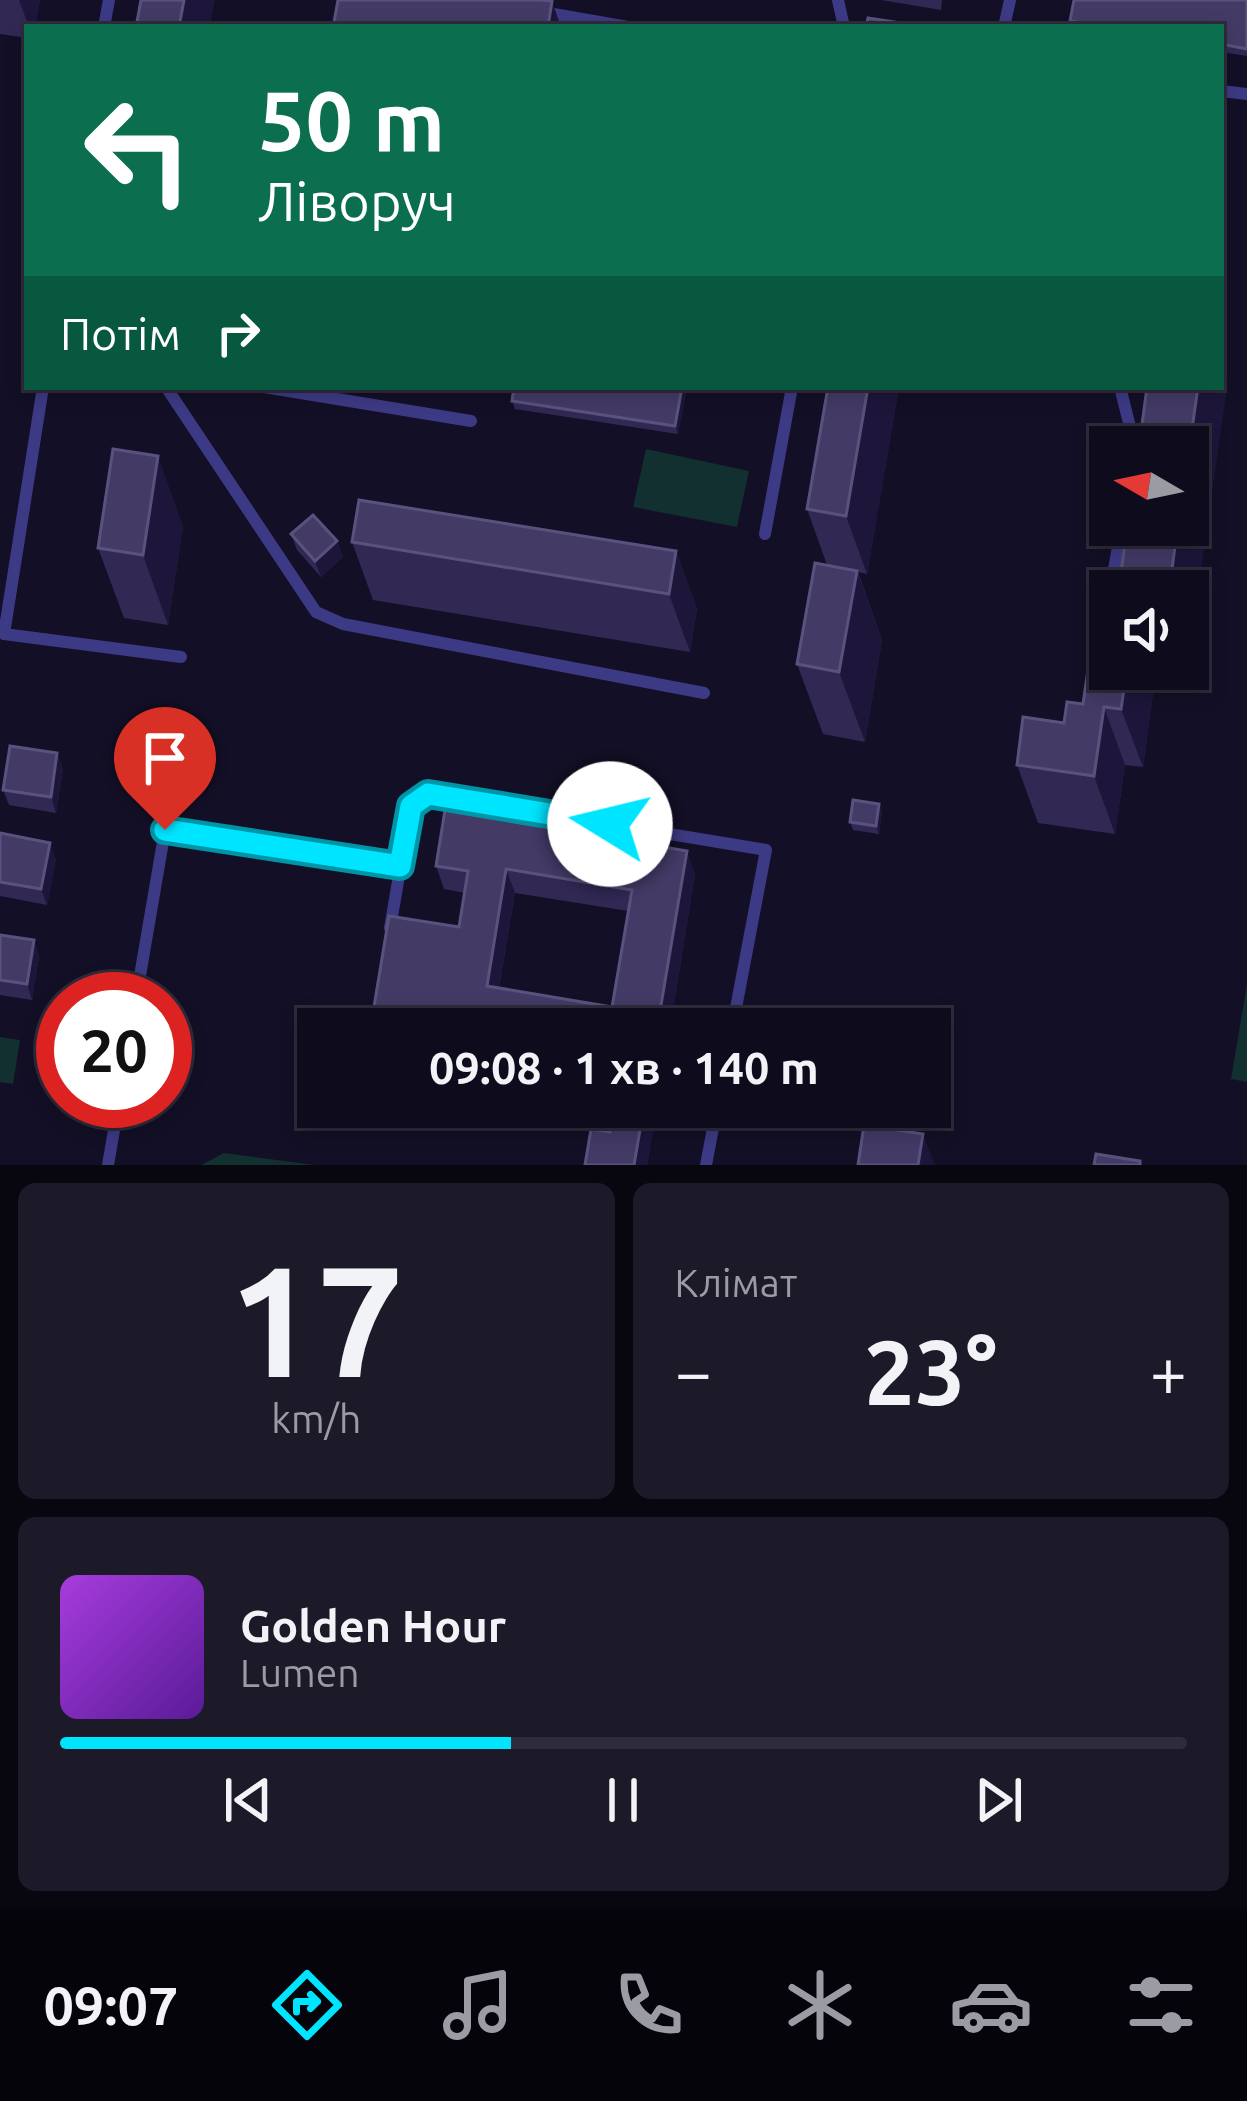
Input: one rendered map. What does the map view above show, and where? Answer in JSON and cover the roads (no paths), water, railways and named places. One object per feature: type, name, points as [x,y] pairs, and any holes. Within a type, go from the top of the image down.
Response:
[{"type":"lane","points":[[538,12],[610,24]]},
{"type":"lane","points":[[42,390],[7,569],[4,634],[181,657]]},
{"type":"lane","points":[[168,390],[316,612],[343,624],[704,693]]},
{"type":"lane","points":[[282,390],[471,421]]},
{"type":"lane","points":[[765,534],[790,390]]},
{"type":"lane","points":[[1121,390],[1130,426]]},
{"type":"lane","points":[[389,936],[411,806],[428,794],[766,850],[736,1008]]},
{"type":"lane","points":[[141,972],[165,830],[400,866]]},
{"type":"lane","points":[[108,1165],[114,1128]]},
{"type":"lane","points":[[706,1165],[713,1128]]}]
